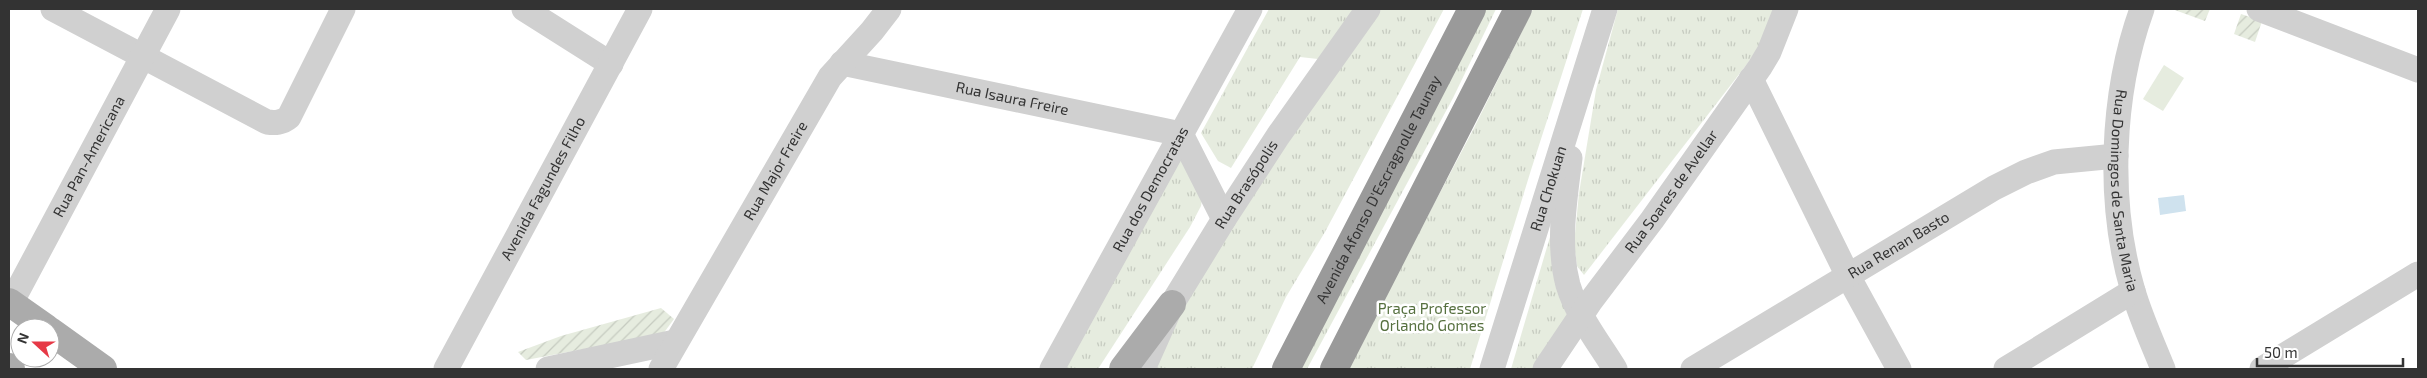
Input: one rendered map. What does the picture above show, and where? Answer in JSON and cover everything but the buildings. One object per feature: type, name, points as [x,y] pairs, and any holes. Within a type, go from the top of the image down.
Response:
[{"type":"highway","name":"Avenida Afonso D'Escragnolle Taunay","points":[[1286,369],[1472,9]]},
{"type":"highway","points":[[1334,369],[1518,9]]},
{"type":"main road","points":[[10,302],[32,318]]},
{"type":"main road","points":[[1123,369],[1172,304]]},
{"type":"main road","points":[[60,338],[104,369]]},
{"type":"street","points":[[53,9],[267,122],[281,122],[289,117],[343,9]]},
{"type":"street","name":"Rua Pan-Americana","points":[[10,302],[168,9]]},
{"type":"street","points":[[524,9],[611,64]]},
{"type":"street","name":"Avenida Fagundes Filho","points":[[446,369],[640,9]]},
{"type":"street","name":"Rua Major Freire","points":[[660,369],[818,97],[842,63],[872,31],[889,9]]},
{"type":"street","name":"Rua dos Democratas","points":[[1052,369],[1250,9]]},
{"type":"street","name":"Rua Brasópolis","points":[[1143,369],[1172,304],[1224,220],[1278,136],[1368,9]]},
{"type":"street","name":"Rua Chokuan","points":[[1492,369],[1605,9]]},
{"type":"street","name":"Rua Soares de Avellar","points":[[1545,369],[1582,314],[1752,80],[1769,52],[1786,9]]},
{"type":"street","name":"Rua Domingos de Santa Maria","points":[[2142,9],[2133,32],[2122,83],[2116,156],[2120,228],[2133,291],[2164,369]]},
{"type":"street","points":[[2259,9],[2418,70]]},
{"type":"street","name":"Rua Isaura Freire","points":[[842,63],[1181,134]]},
{"type":"street","points":[[1752,80],[1848,276],[1899,369]]},
{"type":"street","points":[[1581,84],[1565,199],[1563,246],[1568,285],[1582,314],[1615,369]]},
{"type":"street","points":[[1181,134],[1224,220]]},
{"type":"street","name":"Rua Renan Basto","points":[[1693,369],[1994,188],[2026,172],[2054,162],[2116,156]]},
{"type":"street","points":[[2262,369],[2418,274]]},
{"type":"street","points":[[2006,369],[2133,291]]},
{"type":"street","points":[[548,369],[675,342]]},
{"type":"green space","points":[[1269,9],[1354,9],[1318,59],[1300,57],[1231,168],[1218,161],[1201,133]]},
{"type":"green space","points":[[1373,9],[1444,9],[1325,232],[1286,297],[1252,369],[1153,369],[1210,256]]},
{"type":"green space","points":[[1482,9],[1496,9],[1453,98],[1307,369],[1291,369]]},
{"type":"green space","name":"Praça Professor Orlando Gomes","points":[[1533,9],[1583,9],[1470,369],[1347,369],[1473,130]]},
{"type":"green space","points":[[1618,9],[1774,9],[1759,47],[1747,64],[1584,275],[1577,266],[1574,244],[1579,193],[1596,90]]},
{"type":"green space","points":[[2172,9],[2210,9],[2205,21]]},
{"type":"green space","points":[[2241,14],[2262,21],[2255,42],[2234,34]]},
{"type":"green space","points":[[2164,65],[2184,78],[2163,111],[2143,99]]},
{"type":"green space","points":[[1175,150],[1203,194],[1201,206],[1190,227],[1098,369],[1058,369]]},
{"type":"green space","points":[[1555,220],[1561,298],[1568,318],[1534,369],[1511,369]]},
{"type":"green space","points":[[661,308],[674,319],[663,334],[526,360],[518,352],[561,336]]},
{"type":"water","points":[[2184,195],[2186,211],[2160,215],[2158,198]]}]
